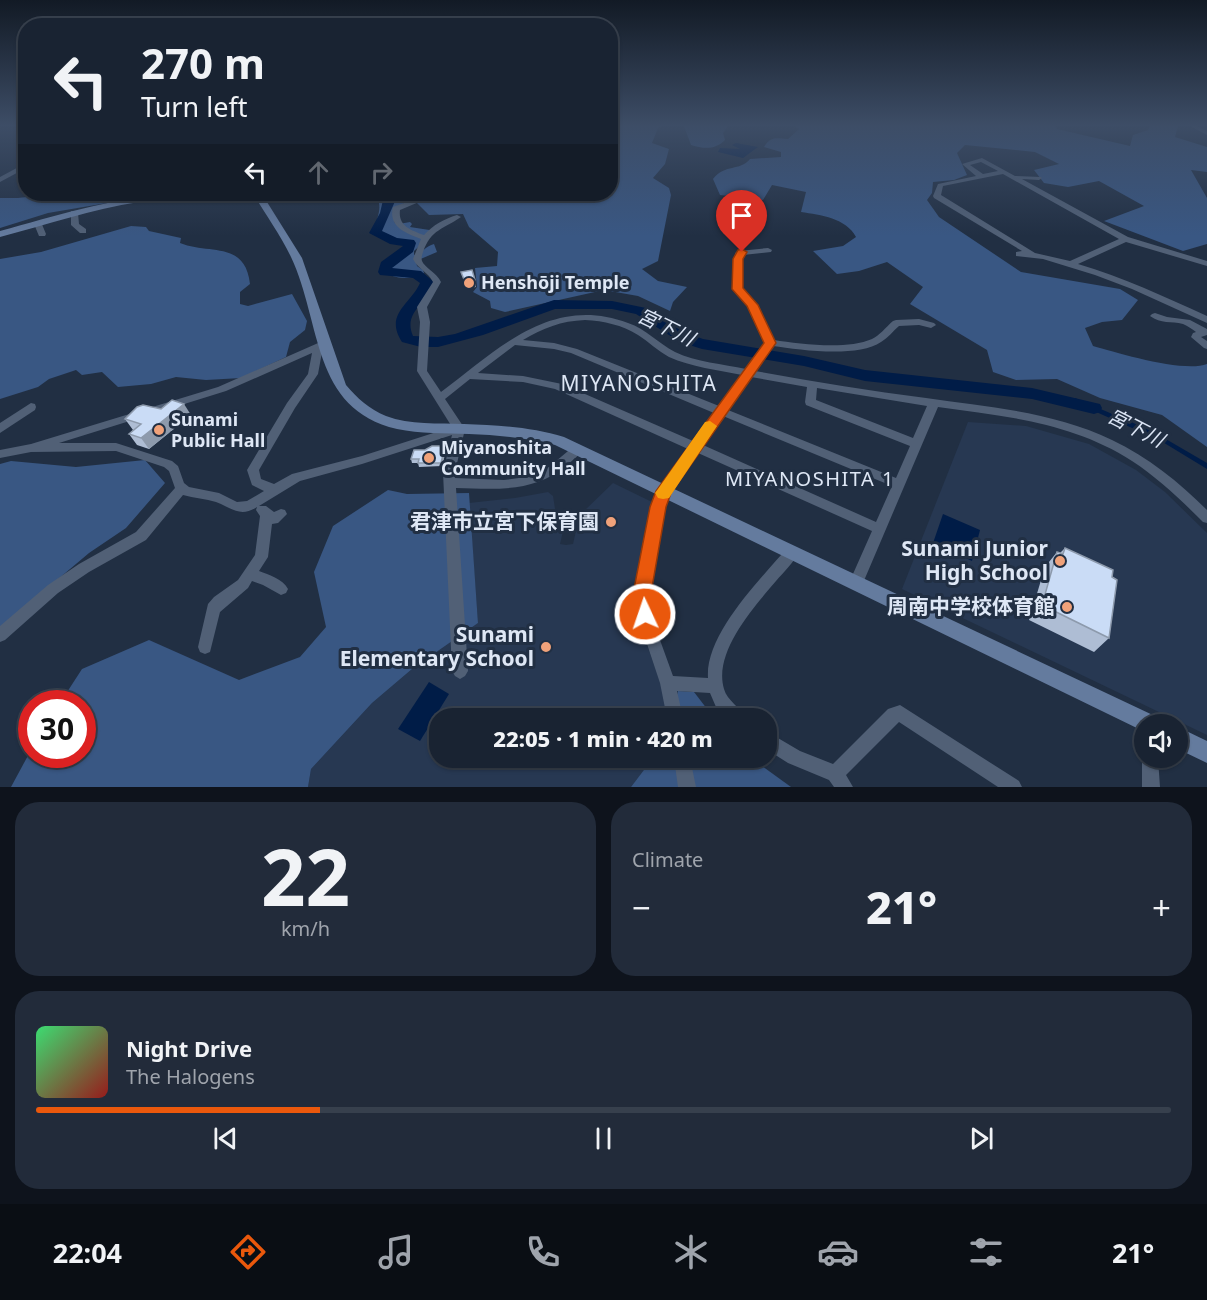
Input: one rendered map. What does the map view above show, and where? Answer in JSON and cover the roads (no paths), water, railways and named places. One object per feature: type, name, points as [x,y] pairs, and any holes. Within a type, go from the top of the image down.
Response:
[{"type":"street","points":[[970,163],[965,164],[982,177]]},
{"type":"street","points":[[987,163],[1125,239],[1207,264]]},
{"type":"street","points":[[0,180],[18,170]]},
{"type":"street","points":[[1004,172],[940,185],[937,196],[1032,254]]},
{"type":"street","points":[[1014,177],[1039,178]]},
{"type":"street","points":[[0,234],[74,213],[130,201]]},
{"type":"street","points":[[262,201],[297,258],[320,345],[340,386],[345,395],[371,416],[406,427],[522,433],[559,441],[1134,717]]},
{"type":"street","points":[[416,201],[396,209],[394,218],[397,224],[424,238]]},
{"type":"street","points":[[74,213],[75,225],[83,231]]},
{"type":"street","points":[[457,218],[432,230],[424,238],[418,262],[431,272],[437,282],[422,307],[424,333],[422,371],[459,429],[449,472],[460,671]]},
{"type":"street","points":[[38,224],[42,234]]},
{"type":"street","points":[[1071,264],[1125,239]]},
{"type":"street","points":[[768,250],[739,253],[738,289],[752,305],[769,345]]},
{"type":"street","points":[[1019,254],[1032,254],[1071,264],[1149,291],[1207,320]]},
{"type":"street","points":[[1155,316],[1165,320],[1186,322],[1205,332]]},
{"type":"street","points":[[440,399],[529,331],[552,322],[578,318],[605,319],[634,328],[660,349],[683,359],[812,385],[1045,420],[1106,441],[1136,457],[1160,474],[1207,518]]},
{"type":"street","points":[[769,345],[854,348],[877,341],[896,323],[919,322],[931,325]]},
{"type":"street","points":[[1205,332],[1196,337],[1207,346]]},
{"type":"street","points":[[514,342],[574,351],[899,484]]},
{"type":"street","points":[[0,454],[31,448],[222,389],[320,345]]},
{"type":"street","points":[[273,489],[256,482],[253,470],[313,374],[320,345]]},
{"type":"street","points":[[673,708],[668,684],[641,599],[658,507],[664,491],[769,345]]},
{"type":"street","points":[[470,376],[523,379],[558,386],[880,529]]},
{"type":"street","points":[[812,385],[810,402],[917,444]]},
{"type":"street","points":[[856,583],[934,403]]},
{"type":"street","points":[[0,429],[31,406]]},
{"type":"street","points":[[182,489],[219,498],[236,507],[255,503],[273,489],[296,477],[362,460],[459,429]]},
{"type":"street","points":[[31,448],[116,447],[168,464],[174,469],[182,489]]},
{"type":"street","points":[[450,483],[513,483],[535,480],[562,463],[578,449]]},
{"type":"street","points":[[0,635],[53,589],[84,568],[141,536],[182,489]]},
{"type":"street","points":[[205,648],[213,609],[219,602],[236,591],[251,575],[261,557],[274,514],[255,503]]},
{"type":"street","points":[[728,708],[716,686],[714,673],[718,657],[730,629],[792,552]]},
{"type":"street","points":[[251,575],[267,580],[280,589]]},
{"type":"street","points":[[668,684],[716,686]]},
{"type":"street","points":[[777,746],[840,781],[894,715],[900,712],[1013,787]]},
{"type":"street","points":[[1188,743],[1207,752]]},
{"type":"street","points":[[684,768],[687,787]]},
{"type":"street","points":[[1151,768],[1152,787]]},
{"type":"water","points":[[1075,398],[1152,431],[1207,463],[1207,469],[1161,441],[1074,402]]},
{"type":"water","points":[[943,514],[980,530],[972,561],[933,543]]},
{"type":"water","points":[[429,682],[449,694],[440,708],[429,708],[429,726],[420,741],[398,729]]},
{"type":"waterway","name":"宮下川","points":[[389,201],[386,213],[375,233],[394,241],[410,243],[409,249],[386,265],[385,272],[416,274],[427,282],[426,287],[411,305],[404,318],[403,324],[407,339],[421,343],[457,338],[559,304],[612,305],[641,311],[679,335],[702,344],[804,361],[857,374],[1032,393],[1094,408]]},
{"type":"place","name":"Henshōji Temple","points":[[469,283]]},
{"type":"place","name":"Sunami Public Hall","points":[[159,430]]},
{"type":"place","name":"Miyanoshita Community Hall","points":[[429,458]]},
{"type":"place","name":"君津市立宮下保育園","points":[[611,522]]},
{"type":"place","name":"Sunami Junior High School","points":[[1060,561]]},
{"type":"place","name":"周南中学校体育館","points":[[1067,607]]},
{"type":"place","name":"Sunami Elementary School","points":[[546,647]]},
{"type":"district","name":"MIYANOSHITA","points":[[639,384]]},
{"type":"district","name":"MIYANOSHITA 1","points":[[810,479]]}]
